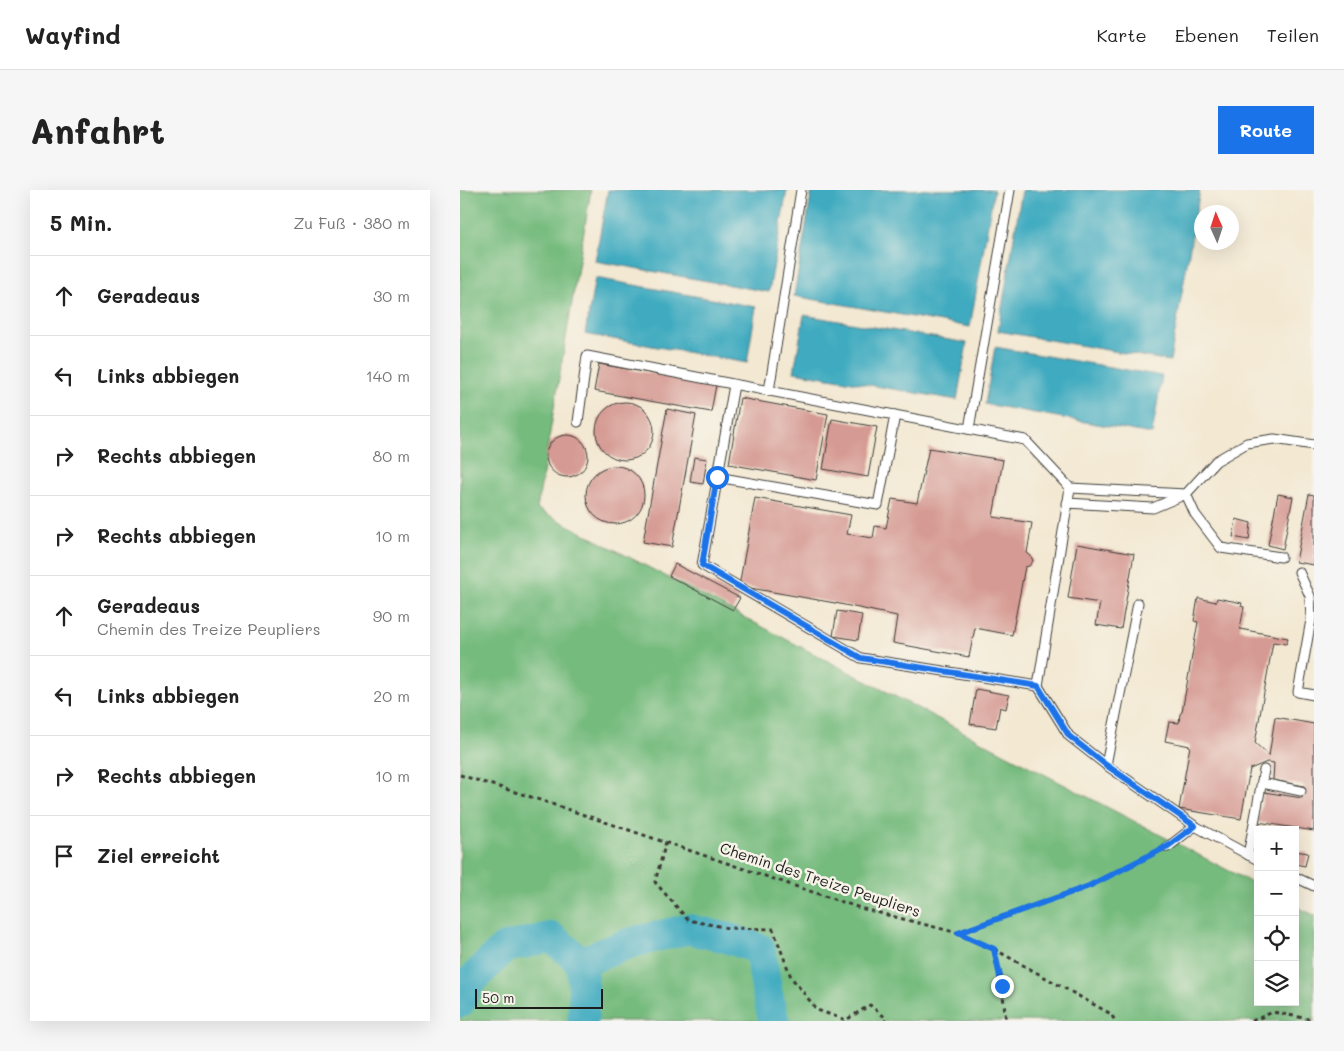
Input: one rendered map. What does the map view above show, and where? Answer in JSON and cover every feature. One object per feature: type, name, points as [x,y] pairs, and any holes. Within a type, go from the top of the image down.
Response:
[{"type":"lane","points":[[769,391],[801,190]]},
{"type":"lane","points":[[969,429],[1010,190]]},
{"type":"lane","points":[[578,422],[587,356],[1026,440],[1070,488],[1186,494]]},
{"type":"lane","points":[[734,385],[702,565],[861,658],[1038,686]]},
{"type":"lane","points":[[717,477],[878,505],[895,415]]},
{"type":"lane","points":[[1067,503],[1153,508],[1186,494],[1216,461],[1247,443],[1274,439],[1314,445]]},
{"type":"lane","points":[[1070,488],[1038,686],[1069,736],[1106,765],[1195,826],[1254,858]]},
{"type":"lane","points":[[1186,494],[1195,514],[1221,548],[1281,558]]},
{"type":"lane","points":[[1299,572],[1310,596],[1311,620],[1298,692],[1314,695]]},
{"type":"lane","points":[[1106,765],[1138,603]]},
{"type":"lane","points":[[1248,855],[1264,770]]},
{"type":"lane","points":[[1262,783],[1301,791]]},
{"type":"lane","points":[[1168,846],[1195,826]]},
{"type":"lane","points":[[1299,879],[1314,886]]},
{"type":"path","name":"Chemin des Treize Peupliers","points":[[460,775],[860,908],[958,933],[994,949],[1111,1014],[1115,1021]]},
{"type":"path","points":[[666,842],[654,882],[688,920],[728,928],[773,929],[791,976],[817,1010],[846,1020],[870,1005],[886,1018],[885,1021]]},
{"type":"path","points":[[958,933],[1089,886],[1168,846]]},
{"type":"path","points":[[994,949],[1002,986],[1006,1021]]},
{"type":"path","points":[[1252,1021],[1273,1012],[1314,1020]]},
{"type":"green space","points":[[460,190],[591,190],[537,509],[1254,884],[1254,1006],[1299,1006],[1299,908],[1314,915],[1314,1021],[460,1021]]},
{"type":"water","points":[[608,190],[787,190],[769,292],[595,261]]},
{"type":"water","points":[[812,190],[994,190],[970,327],[794,296]]},
{"type":"water","points":[[1022,190],[1200,190],[1197,205],[1194,205],[1194,224],[1170,361],[998,331]]},
{"type":"water","points":[[595,278],[756,307],[747,363],[585,334]]},
{"type":"water","points":[[804,315],[967,343],[957,400],[794,372]]},
{"type":"water","points":[[995,347],[1162,376],[1152,434],[985,404]]},
{"type":"building","points":[[599,364],[716,385],[711,412],[594,391]]},
{"type":"building","points":[[740,398],[828,414],[816,480],[729,464]]},
{"type":"building","points":[[625,402],[636,404],[649,415],[654,431],[652,442],[641,455],[625,460],[614,458],[601,447],[596,431],[598,420],[609,407]]},
{"type":"building","points":[[667,409],[696,415],[672,547],[643,542]]},
{"type":"building","points":[[832,419],[877,427],[868,477],[823,469]]},
{"type":"building","points":[[567,435],[582,441],[588,456],[582,471],[567,477],[552,471],[546,456],[552,441]]},
{"type":"building","points":[[929,448],[1003,460],[993,517],[1032,523],[1027,553],[1033,561],[1029,566],[1025,567],[1012,635],[975,628],[969,657],[893,643],[897,616],[739,586],[755,498],[851,515],[847,534],[873,538],[875,526],[886,528],[892,499],[917,503]]},
{"type":"building","points":[[694,457],[707,459],[703,484],[690,482]]},
{"type":"building","points":[[615,466],[626,468],[639,479],[644,495],[642,506],[631,519],[615,524],[604,522],[591,511],[586,495],[588,484],[599,471]]},
{"type":"building","points":[[1278,494],[1293,497],[1283,549],[1268,545]]},
{"type":"building","points":[[1309,494],[1314,495],[1314,565],[1296,562]]},
{"type":"building","points":[[1236,519],[1251,523],[1249,540],[1233,537]]},
{"type":"building","points":[[1077,544],[1134,554],[1121,629],[1096,625],[1100,603],[1068,598]]},
{"type":"building","points":[[675,564],[740,598],[733,610],[669,576]]},
{"type":"building","points":[[1198,598],[1216,602],[1217,598],[1242,603],[1241,606],[1244,607],[1240,629],[1288,638],[1286,644],[1273,642],[1255,743],[1269,756],[1275,717],[1314,724],[1314,831],[1299,829],[1299,826],[1283,826],[1258,822],[1264,792],[1302,798],[1304,786],[1273,780],[1274,763],[1267,762],[1250,769],[1241,819],[1179,809],[1190,746],[1165,741],[1169,722],[1179,723],[1182,712],[1198,622],[1194,621]]},
{"type":"building","points":[[837,611],[862,615],[858,640],[833,636]]},
{"type":"building","points":[[976,689],[1009,695],[1006,709],[1000,707],[996,728],[970,724]]},
{"type":"building","points":[[1299,852],[1308,853],[1305,866],[1299,865]]},
{"type":"waterway","points":[[460,1002],[469,983],[504,948],[551,937],[581,962],[630,943],[688,929],[727,938],[760,949],[774,1021]]},
{"type":"waterway","points":[[581,962],[584,995],[583,1021]]},
{"type":"route","points":[[717,477],[702,565],[861,658],[1038,686],[1069,736],[1106,765],[1195,826],[1168,846],[1089,886],[958,933],[994,949],[1002,986]]}]
